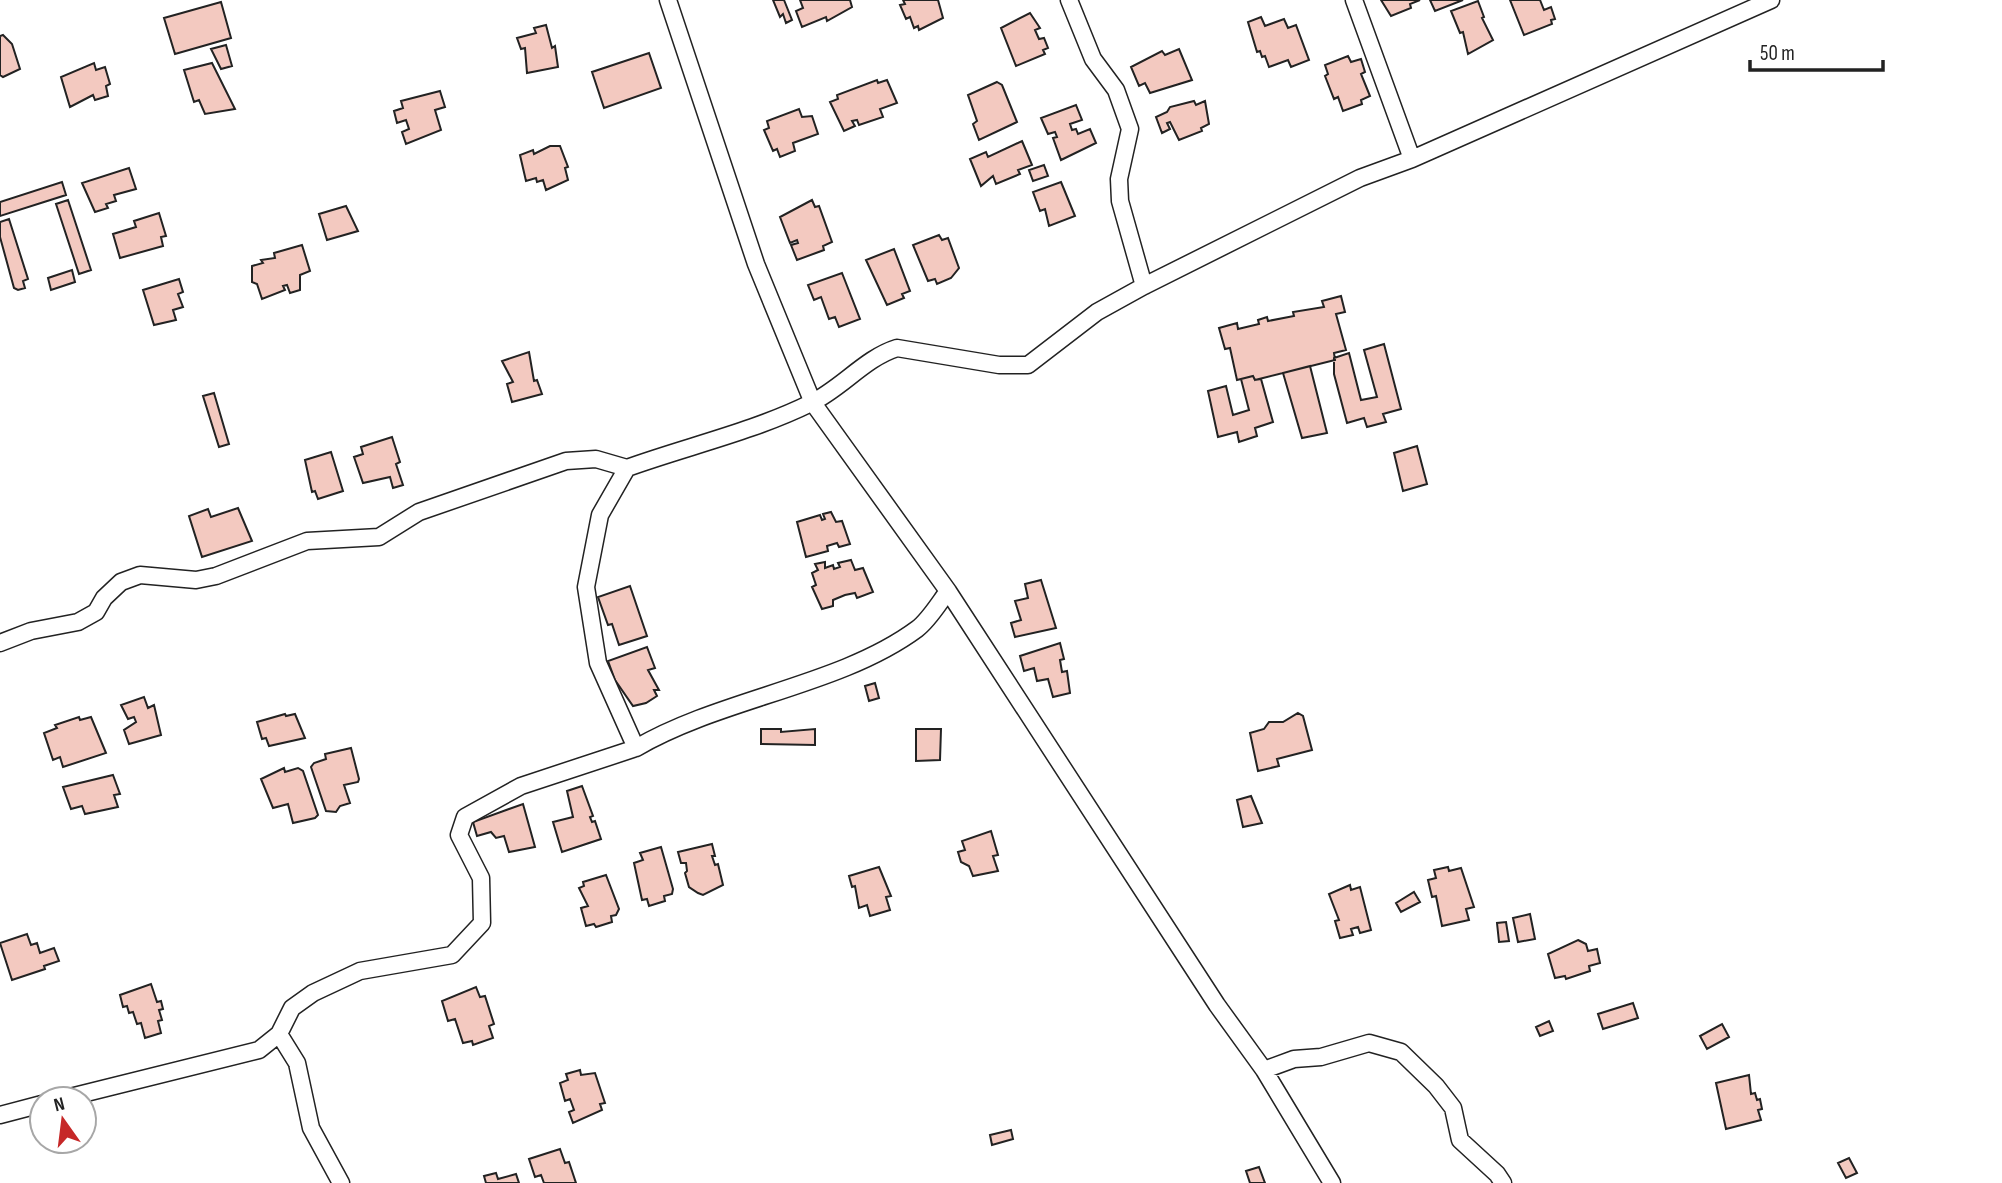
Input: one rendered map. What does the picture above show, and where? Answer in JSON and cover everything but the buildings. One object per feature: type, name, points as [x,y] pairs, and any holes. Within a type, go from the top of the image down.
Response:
[{"type":"street","points":[[668,0],[756,264],[813,402],[948,591],[1217,1004],[1264,1070],[1332,1183]]},
{"type":"street","points":[[1069,0],[1093,59],[1116,90],[1130,129],[1119,179],[1120,201],[1144,286]]},
{"type":"street","points":[[1354,0],[1412,159]]},
{"type":"street","points":[[0,643],[32,631],[78,622],[96,612],[104,598],[121,582],[140,575],[196,580],[216,576],[307,541],[379,537],[419,512],[566,461],[596,459],[626,468],[746,430],[813,402],[883,352],[897,348],[999,365],[1028,365],[1097,312],[1360,178],[1412,159],[1771,0]]},
{"type":"street","points":[[626,468],[600,515],[586,587],[598,663],[636,748]]},
{"type":"street","points":[[98,1090],[259,1050],[279,1034],[292,1008],[313,993],[360,971],[452,955],[482,923],[481,878],[458,835],[466,817],[521,786],[636,748],[704,717],[870,657],[919,628],[948,591]]},
{"type":"street","points":[[279,1034],[297,1063],[311,1128],[341,1183]]},
{"type":"street","points":[[1264,1070],[1294,1059],[1321,1058],[1369,1043],[1401,1052],[1436,1086],[1453,1108],[1460,1140],[1497,1174],[1503,1183]]},
{"type":"street","points":[[0,1115],[28,1108]]}]
